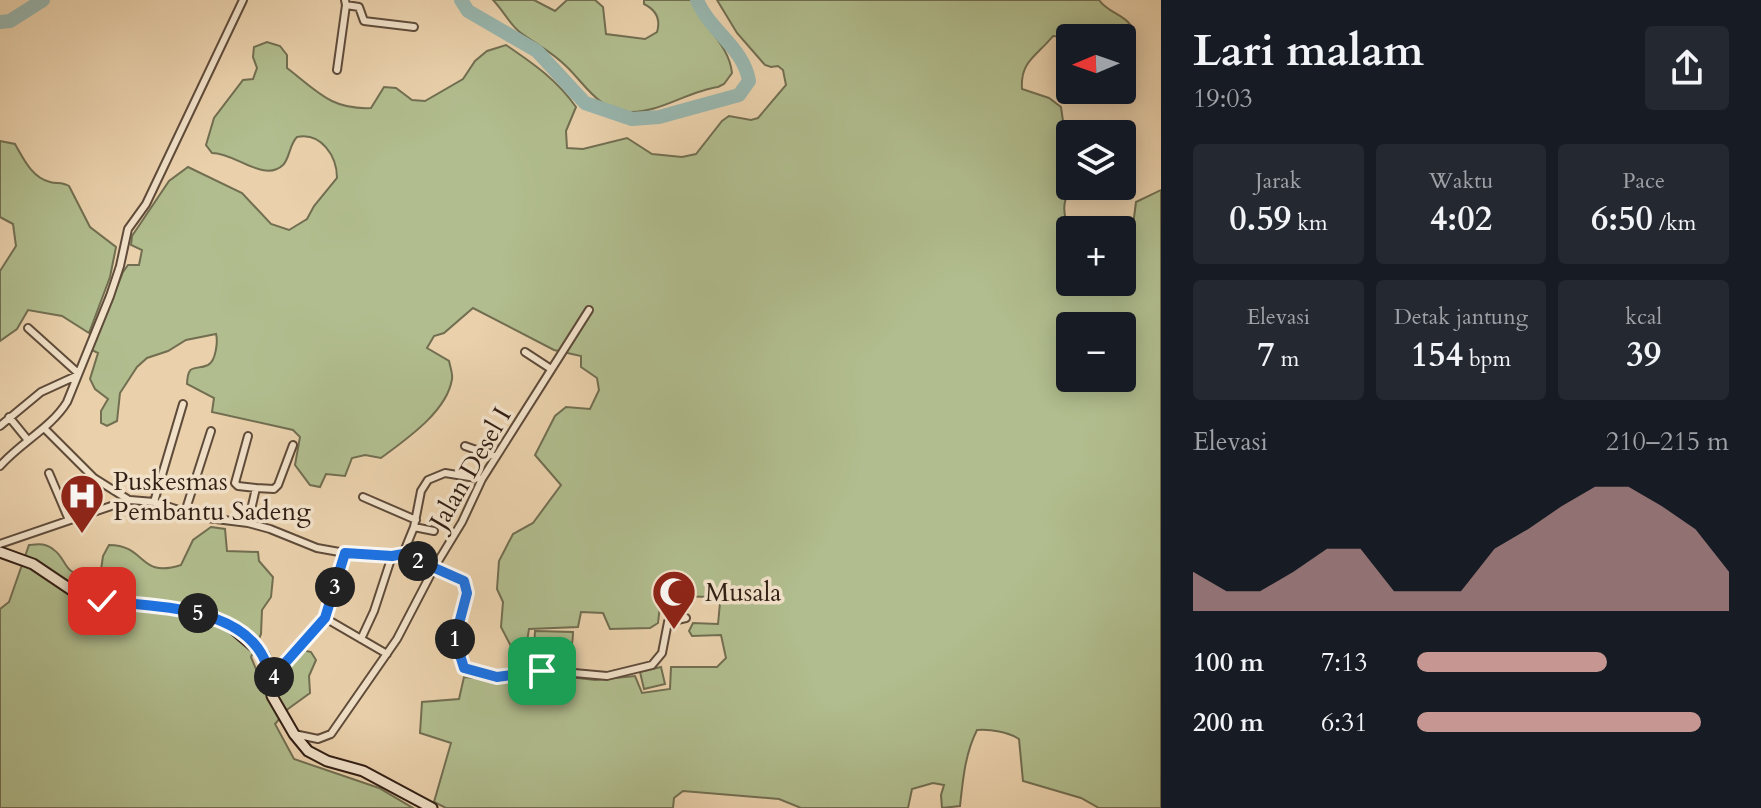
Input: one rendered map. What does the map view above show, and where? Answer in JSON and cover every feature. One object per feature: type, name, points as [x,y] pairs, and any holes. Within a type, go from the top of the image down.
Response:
[{"type":"main road","points":[[0,552],[33,564],[82,597],[175,608],[201,613],[229,625],[264,655],[272,696],[303,747],[317,757],[363,771],[432,808]]},
{"type":"street","points":[[1,464],[27,439],[58,417],[110,296],[128,229],[146,204],[243,0]]},
{"type":"street","points":[[337,70],[346,3],[358,6],[364,21],[414,27]]},
{"type":"street","name":"Jalan Desel I","points":[[294,734],[318,739],[331,734],[387,654],[462,522],[482,479],[589,310]]},
{"type":"street","points":[[28,328],[77,374]]},
{"type":"street","points":[[525,352],[551,369]]},
{"type":"street","points":[[0,426],[41,392],[77,374]]},
{"type":"street","points":[[154,502],[183,404]]},
{"type":"street","points":[[9,417],[27,439]]},
{"type":"street","points":[[44,428],[94,478],[130,500]]},
{"type":"street","points":[[185,512],[211,431]]},
{"type":"street","points":[[248,436],[235,483],[238,486],[274,489],[293,445]]},
{"type":"street","points":[[465,446],[496,457]]},
{"type":"street","points":[[49,473],[69,520]]},
{"type":"street","points":[[403,554],[415,523],[421,491],[433,476],[453,473],[482,479]]},
{"type":"street","points":[[248,523],[256,488]]},
{"type":"street","points":[[363,497],[434,531]]},
{"type":"street","points":[[0,544],[130,500],[154,502],[223,521],[248,523],[317,548],[345,553],[403,554],[464,581],[467,588],[455,639],[460,662],[471,672],[497,677],[552,671],[607,676],[652,665],[662,653],[668,622],[686,618]]},
{"type":"street","points":[[270,680],[325,618],[345,553]]},
{"type":"street","points":[[361,639],[392,556]]},
{"type":"street","points":[[325,618],[387,654]]},
{"type":"green space","points":[[493,0],[534,0],[555,11],[567,0],[595,0],[603,7],[606,34],[645,39],[657,32],[658,19],[644,0],[691,0],[721,44],[732,73],[718,87],[663,106],[629,112],[618,110],[600,101],[561,61],[517,30]]},
{"type":"green space","points":[[717,0],[1099,0],[1129,24],[1056,24],[1056,36],[1027,65],[1022,89],[1049,98],[1061,107],[1063,120],[1056,120],[1056,200],[1066,200],[1065,216],[1056,216],[1056,296],[1136,296],[1136,202],[1161,190],[1161,808],[1099,808],[1081,798],[1023,781],[1019,739],[1005,733],[977,730],[965,767],[960,806],[942,808],[944,785],[933,783],[912,789],[908,808],[801,808],[779,799],[683,791],[674,798],[673,808],[446,808],[434,802],[451,743],[420,733],[422,702],[459,699],[464,677],[507,681],[544,674],[595,680],[635,676],[642,693],[670,689],[671,667],[717,667],[726,658],[721,635],[692,636],[689,631],[693,623],[718,624],[720,603],[711,597],[671,596],[660,606],[658,623],[650,628],[610,629],[603,613],[581,612],[578,627],[529,629],[525,654],[516,656],[501,627],[503,602],[497,589],[499,561],[513,534],[533,523],[561,485],[535,455],[555,416],[566,407],[590,409],[599,390],[597,378],[581,367],[581,356],[554,350],[473,308],[444,333],[434,336],[427,348],[449,361],[452,375],[448,391],[434,414],[381,458],[365,455],[352,458],[345,476],[326,474],[320,487],[310,485],[295,465],[300,437],[293,430],[212,412],[214,398],[187,384],[193,368],[208,365],[213,359],[216,334],[186,340],[168,351],[147,358],[137,367],[120,393],[117,421],[107,426],[101,423],[101,411],[108,399],[95,389],[90,379],[98,353],[92,350],[123,272],[128,265],[139,265],[142,250],[131,245],[132,236],[169,181],[188,167],[242,193],[271,224],[289,230],[307,219],[337,178],[334,162],[326,147],[306,136],[297,137],[283,165],[267,171],[212,153],[206,145],[214,118],[243,80],[253,79],[257,68],[253,57],[254,47],[267,42],[280,46],[287,55],[287,68],[316,91],[345,106],[371,108],[384,87],[396,88],[412,100],[425,101],[463,79],[475,61],[487,51],[506,45],[553,81],[576,107],[566,131],[567,148],[583,149],[627,138],[652,154],[682,157],[696,154],[729,116],[751,120],[758,118],[786,85],[783,70],[778,66],[765,65],[737,33]]},
{"type":"green space","points":[[0,141],[15,144],[29,167],[44,180],[69,186],[90,227],[116,247],[110,277],[89,333],[62,316],[28,310],[17,329],[0,341],[0,271],[16,246],[13,224],[0,217]]},
{"type":"green space","points":[[211,527],[225,529],[227,551],[258,552],[259,561],[273,577],[271,597],[262,610],[261,634],[251,657],[258,674],[295,648],[311,652],[316,660],[309,676],[310,693],[288,709],[275,724],[294,759],[379,788],[413,808],[0,808],[0,609],[9,602],[29,545],[42,544],[51,548],[68,569],[82,574],[101,570],[109,545],[130,550],[149,565],[167,568],[181,565],[193,540]]},
{"type":"green space","points":[[535,631],[573,632],[568,671],[533,669]]},
{"type":"green space","points":[[661,667],[665,684],[644,689],[640,672]]},
{"type":"waterway","points":[[0,22],[10,21],[43,0]]},
{"type":"waterway","points":[[461,0],[468,11],[537,51],[585,103],[632,119],[659,117],[739,95],[749,81],[734,49],[709,21],[697,0]]},
{"type":"place","name":"Puskesmas Pembantu Sadeng","points":[[82,535]]},
{"type":"place","name":"Musala","points":[[674,631]]},
{"type":"route","points":[[102,601],[175,608],[201,613],[229,625],[264,655],[270,680],[325,618],[345,553],[403,554],[464,581],[467,593],[455,639],[464,668],[497,677],[542,671]]}]
